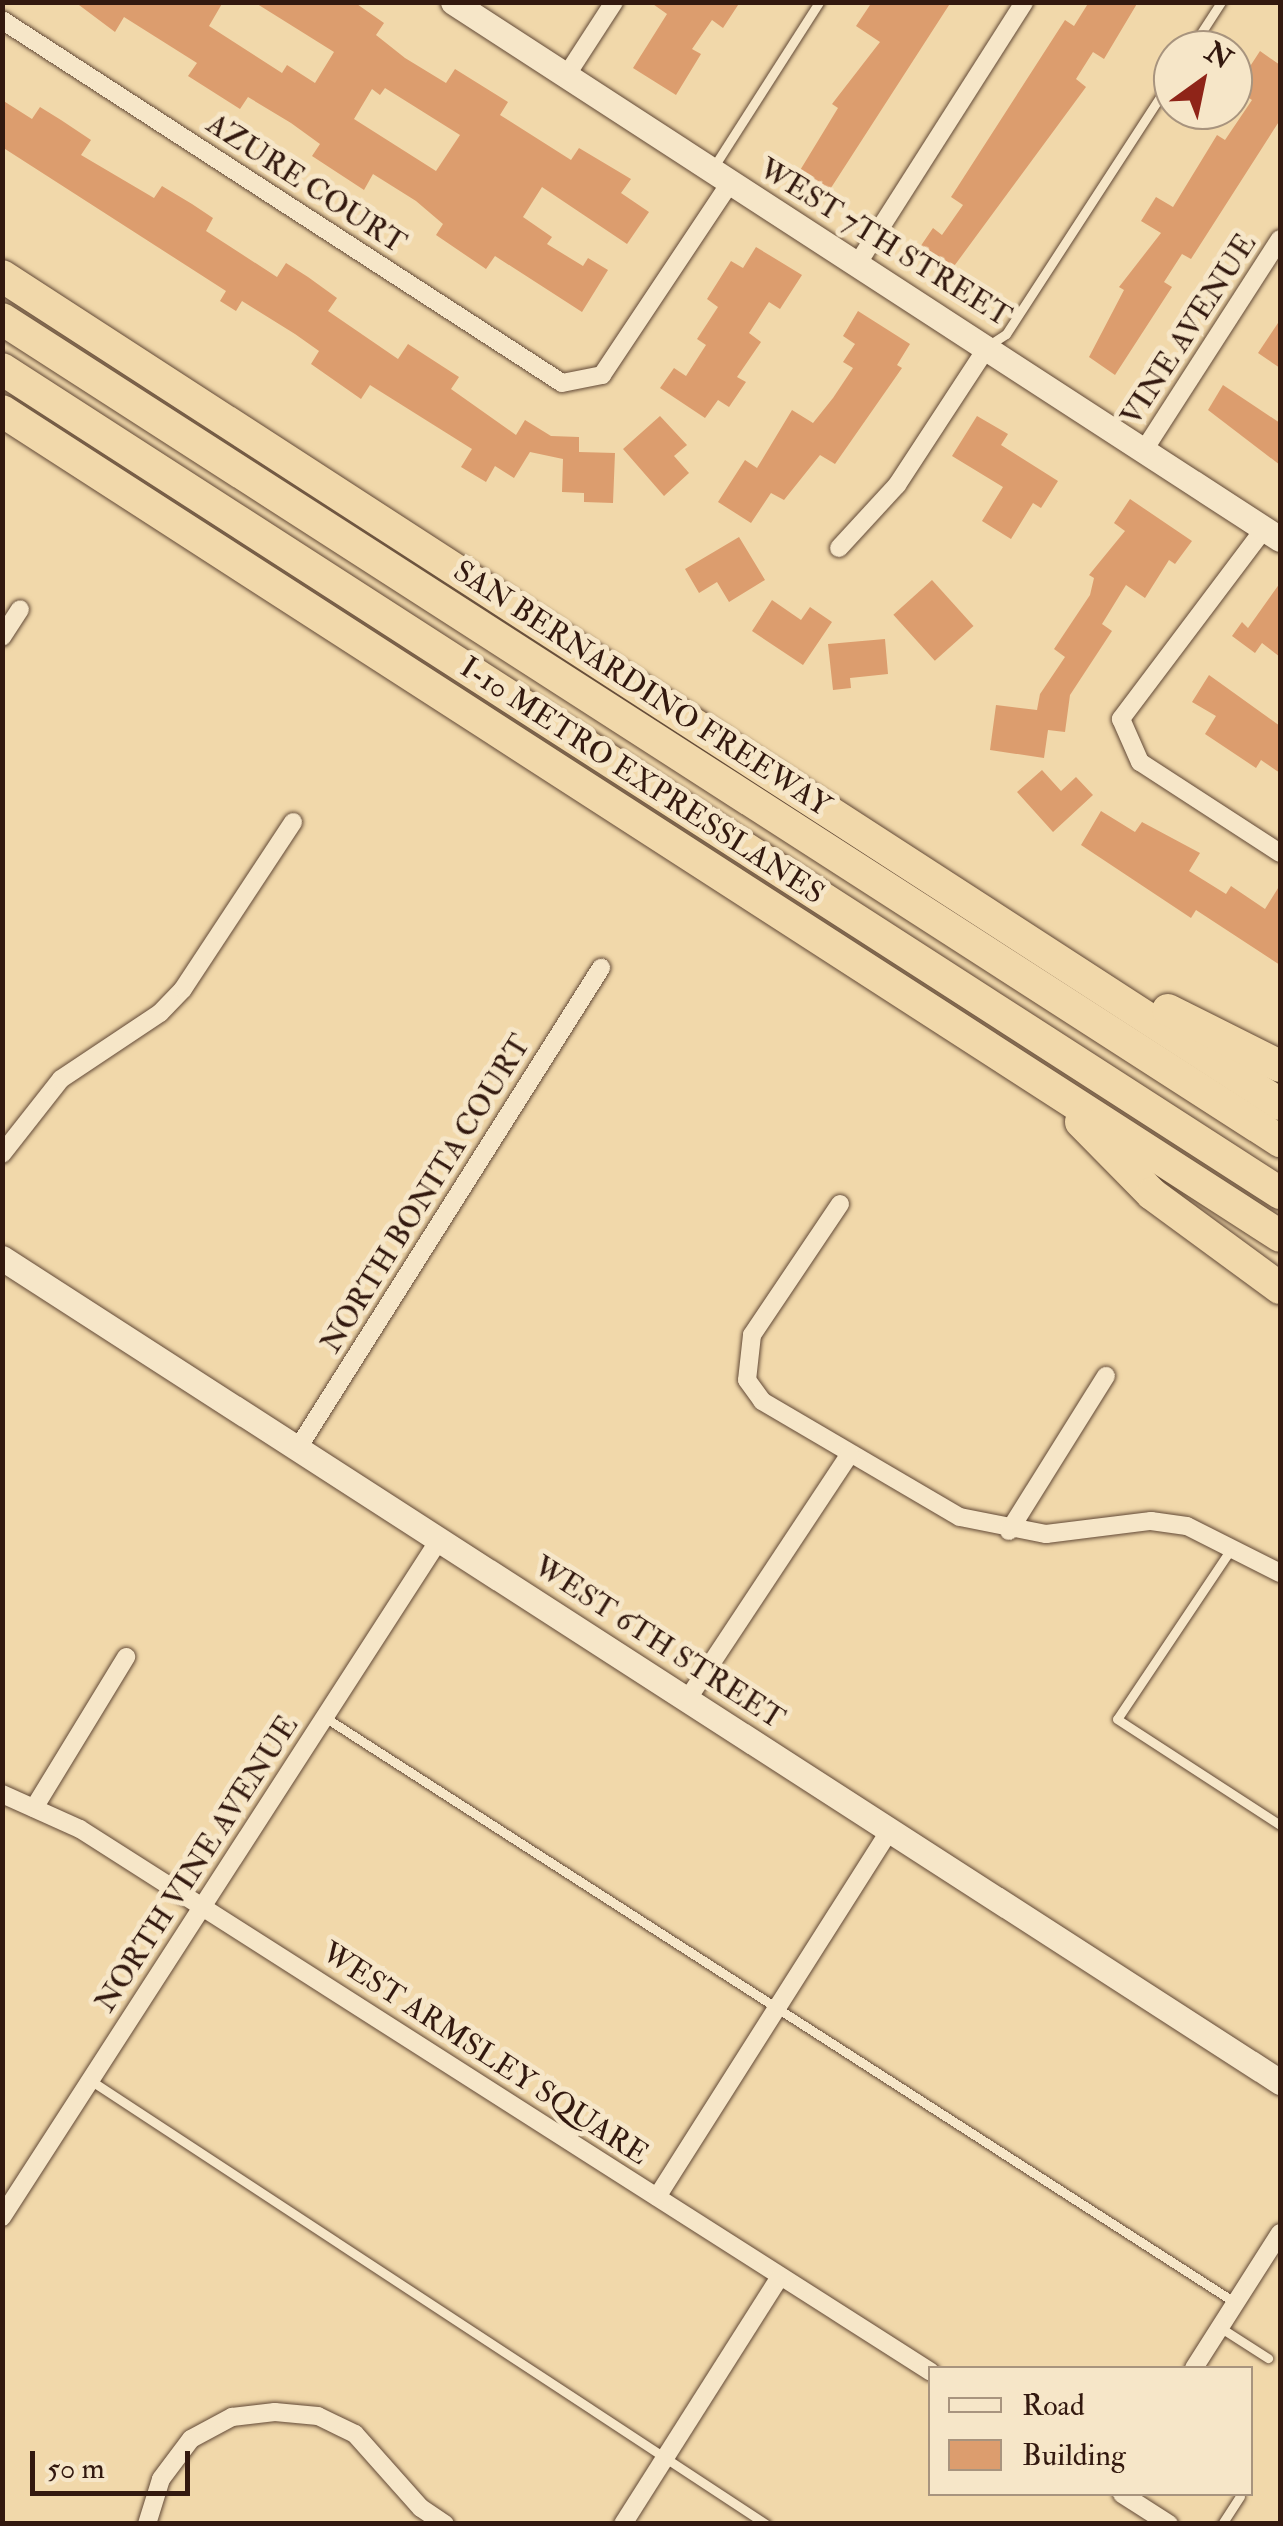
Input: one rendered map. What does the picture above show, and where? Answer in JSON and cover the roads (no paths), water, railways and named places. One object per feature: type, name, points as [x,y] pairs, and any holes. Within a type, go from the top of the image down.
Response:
[{"type":"highway","name":"SAN BERNARDINO FREEWAY","points":[[2,276],[1280,1104]]},
{"type":"highway","name":"I-10 METRO EXPRESSLANES","points":[[2,319],[1280,1141]]},
{"type":"highway","name":"I-10 METRO EXPRESSLANES","points":[[2,368],[1280,1193]]},
{"type":"highway","points":[[2,411],[1280,1236]]},
{"type":"highway","points":[[1021,936],[1280,1066]]},
{"type":"highway","points":[[1036,1076],[1152,1194],[1280,1288]]},
{"type":"street","name":"WEST 7TH STREET","points":[[453,2],[1272,534]]},
{"type":"street","points":[[566,76],[614,2]]},
{"type":"street","points":[[858,262],[1024,2]]},
{"type":"street","name":"AZURE COURT","points":[[2,20],[562,383],[582,384],[602,375],[721,177]]},
{"type":"street","name":"VINE AVENUE","points":[[1144,450],[1280,239]]},
{"type":"street","points":[[839,548],[897,485],[988,346]]},
{"type":"street","points":[[1272,534],[1121,719],[1129,748],[1140,762],[1280,852]]},
{"type":"street","points":[[2,637],[20,609]]},
{"type":"street","points":[[2,1154],[61,1078],[160,1013],[183,989],[293,822]]},
{"type":"street","name":"NORTH BONITA COURT","points":[[298,1448],[601,968]]},
{"type":"street","points":[[840,1204],[752,1335],[745,1360],[747,1380],[762,1401],[960,1518],[1008,1531],[1046,1534],[1151,1521],[1186,1526],[1234,1545],[1280,1572]]},
{"type":"street","name":"WEST 6TH STREET","points":[[2,1258],[1280,2082]]},
{"type":"street","points":[[1008,1531],[1106,1376]]},
{"type":"street","points":[[687,1700],[850,1454]]},
{"type":"street","name":"NORTH VINE AVENUE","points":[[2,2217],[439,1540]]},
{"type":"street","points":[[34,1808],[126,1657]]},
{"type":"street","name":"WEST ARMSLEY SQUARE","points":[[2,1794],[34,1808],[203,1906],[928,2371]]},
{"type":"street","points":[[657,2198],[890,1830]]},
{"type":"street","points":[[1195,2366],[1280,2234]]},
{"type":"street","points":[[622,2524],[780,2277]]},
{"type":"street","points":[[147,2524],[162,2480],[191,2439],[232,2417],[274,2412],[318,2416],[355,2434],[421,2508],[445,2524]]},
{"type":"street","points":[[1125,2496],[1169,2524]]},
{"type":"lane","points":[[721,177],[819,2]]},
{"type":"lane","points":[[1203,30],[1221,2]]},
{"type":"lane","points":[[988,346],[1006,334],[1153,108]]},
{"type":"lane","points":[[1234,1545],[1118,1719],[1280,1825]]},
{"type":"lane","points":[[324,1717],[775,2012],[1236,2304]]},
{"type":"lane","points":[[90,2080],[766,2524]]},
{"type":"lane","points":[[1221,2328],[1268,2358]]},
{"type":"lane","points":[[1222,2524],[1240,2496]]}]
